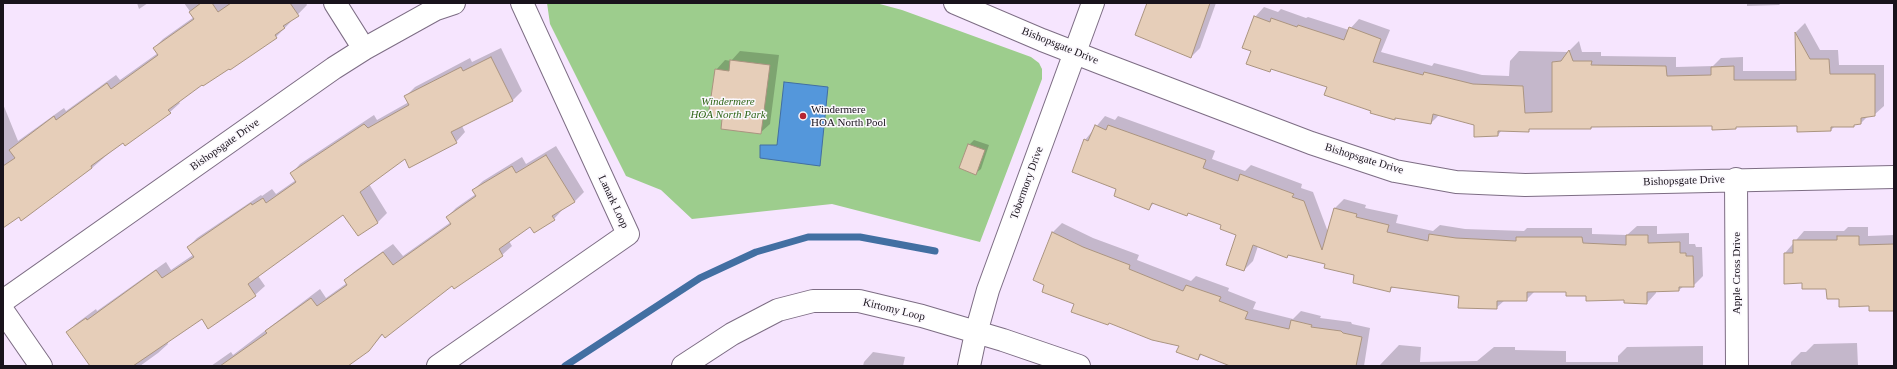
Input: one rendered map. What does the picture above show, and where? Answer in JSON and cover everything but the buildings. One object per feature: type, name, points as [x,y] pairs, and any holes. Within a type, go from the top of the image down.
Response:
[{"type":"street","points":[[335,3],[364,49]]},
{"type":"street","name":"Bishopsgate Drive","points":[[3,301],[364,49],[436,9],[454,3]]},
{"type":"street","name":"Lanark Loop","points":[[438,366],[628,234],[522,3]]},
{"type":"street","name":"Bishopsgate Drive","points":[[955,3],[1074,52],[1311,143],[1395,171],[1456,182],[1525,185],[1894,178]]},
{"type":"street","name":"Tobermory Drive","points":[[969,366],[976,333],[988,290],[1093,3]]},
{"type":"street","name":"Apple Cross Drive","points":[[1736,180],[1737,366]]},
{"type":"street","name":"Kirtomy Loop","points":[[683,366],[758,319],[778,310],[813,301],[859,301],[922,316],[1003,340],[1079,366]]},
{"type":"street","points":[[3,311],[41,366]]},
{"type":"green space","name":"Windermere HOA North Park","points":[[547,3],[876,3],[902,10],[1031,57],[1039,63],[1042,69],[1042,79],[980,242],[832,204],[692,219],[661,190],[626,176],[550,24]]},
{"type":"water","name":"Windermere HOA North Pool","points":[[784,82],[828,87],[820,166],[760,158],[760,145],[777,145]]},
{"type":"waterway","points":[[565,366],[700,278],[756,252],[808,237],[860,237],[935,251]]},
{"type":"place","name":"Windermere HOA North Pool","points":[[803,116]]}]
